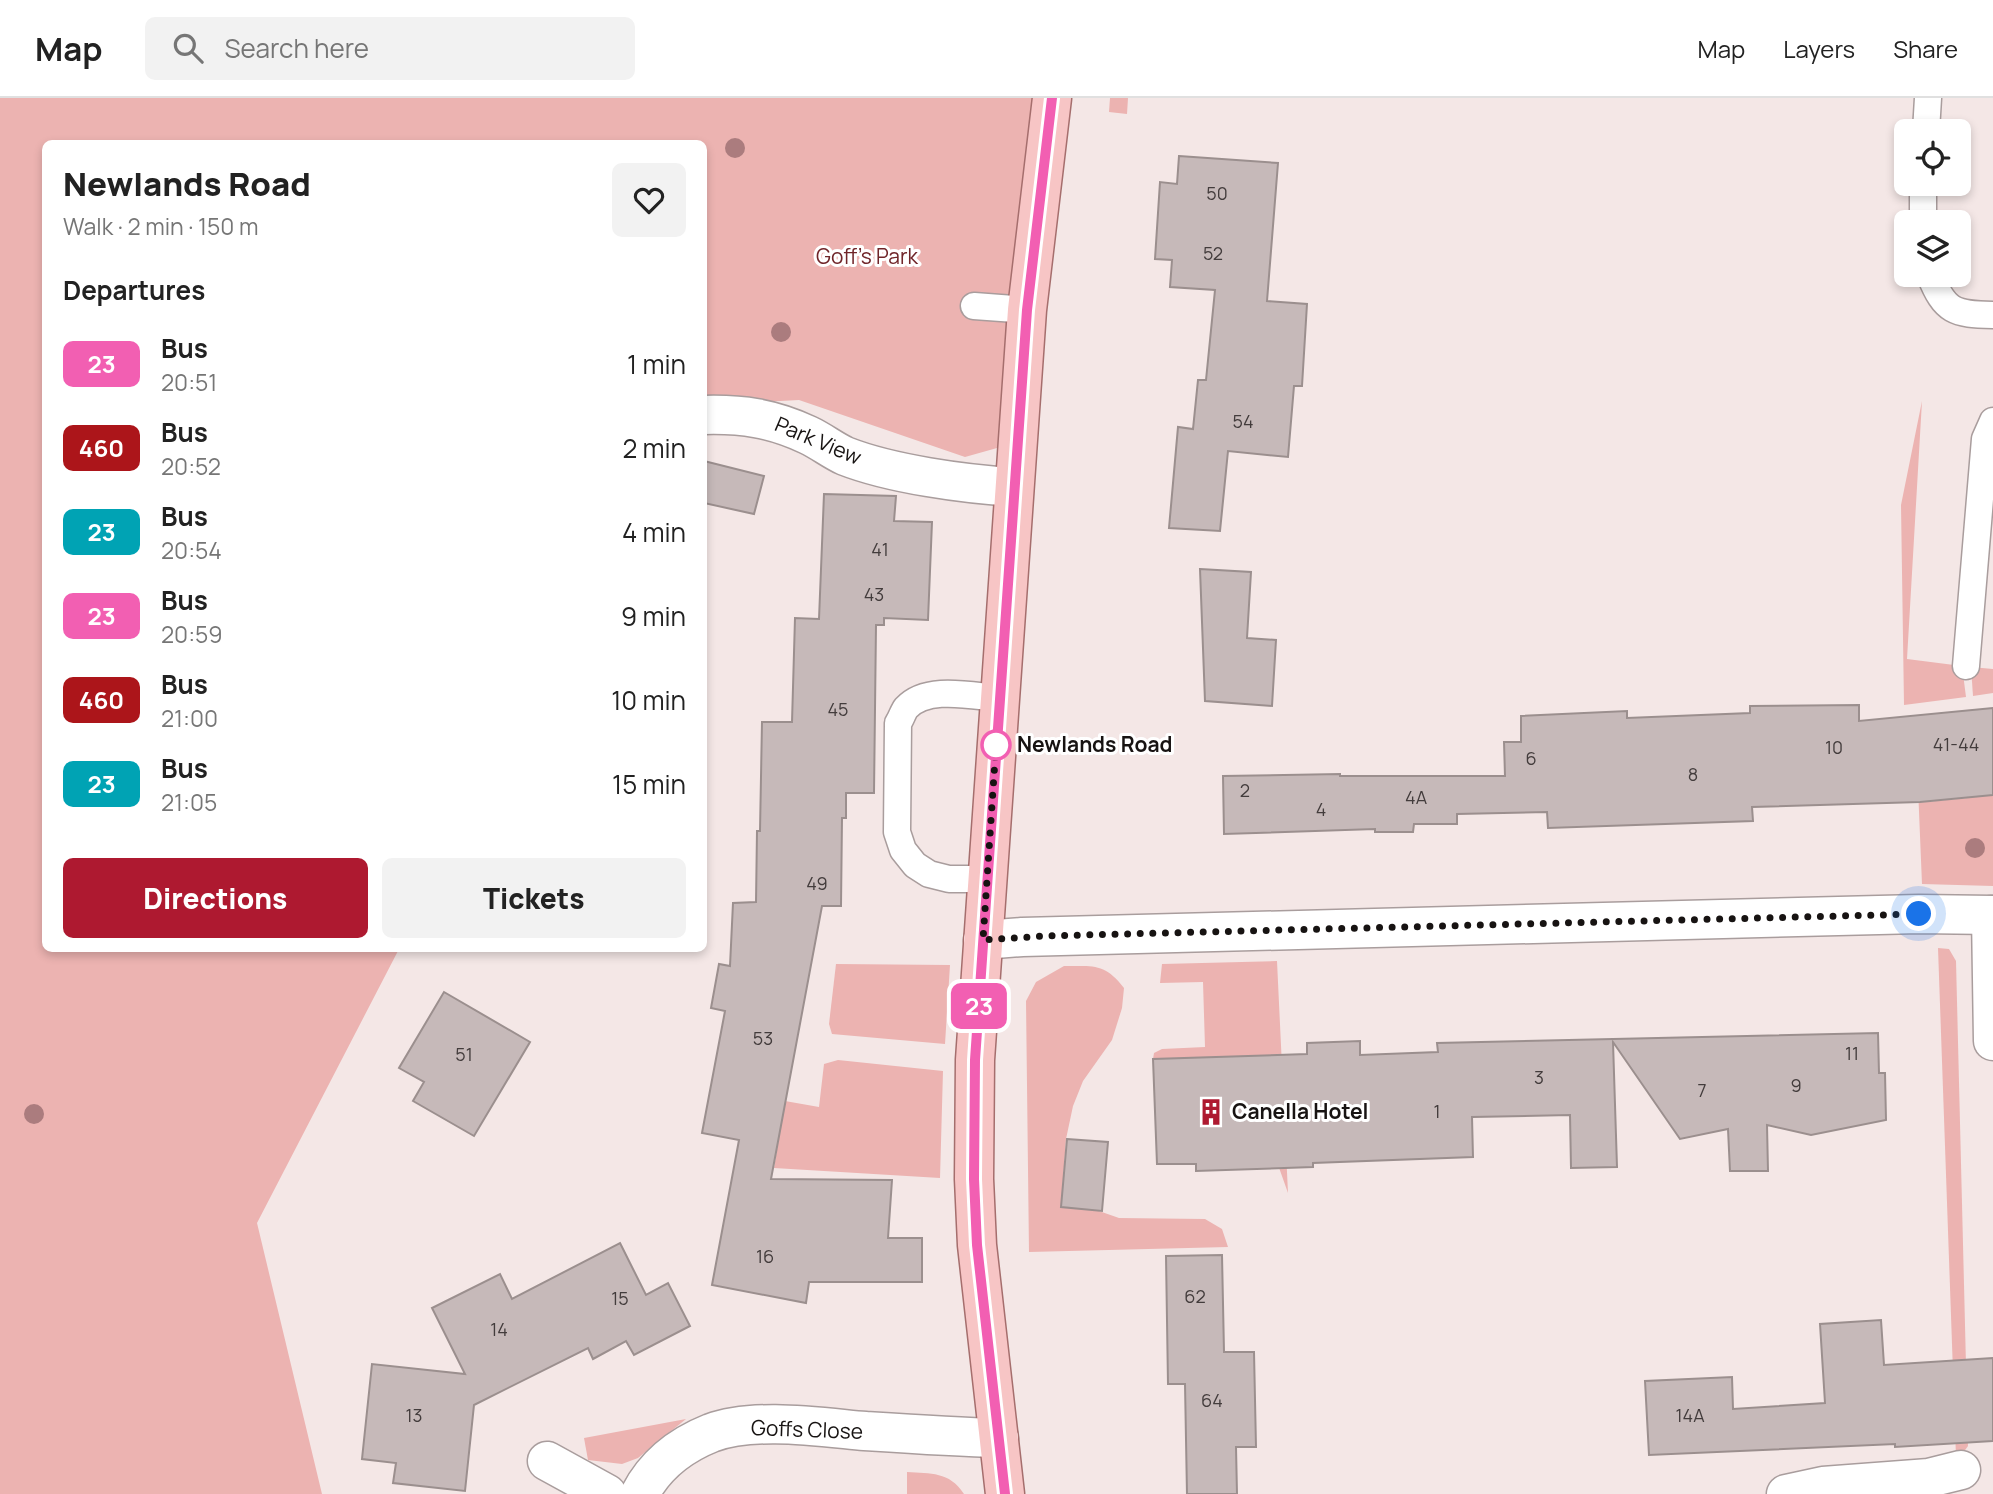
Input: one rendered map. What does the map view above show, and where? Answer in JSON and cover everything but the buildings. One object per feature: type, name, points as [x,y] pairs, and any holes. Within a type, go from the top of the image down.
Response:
[{"type":"main road","points":[[1005,1494],[977,1245],[974,1179],[975,1060],[1027,310],[1052,98]]},
{"type":"street","name":"Park View","points":[[707,415],[729,414],[772,420],[810,436],[844,455],[879,467],[984,485],[1014,487]]},
{"type":"street","points":[[983,940],[1919,914],[1992,915],[1993,1041]]},
{"type":"street","name":"Goffs Close","points":[[640,1494],[661,1464],[684,1446],[713,1432],[785,1424],[937,1437],[999,1438]]},
{"type":"street","points":[[547,1461],[607,1494]]},
{"type":"street","points":[[1786,1494],[1824,1486],[1929,1478],[1961,1470]]},
{"type":"lane","points":[[1927,119],[1928,98]]},
{"type":"lane","points":[[1935,287],[1951,310],[1993,315]]},
{"type":"lane","points":[[974,306],[1027,310]]},
{"type":"lane","points":[[1966,666],[1985,439],[1993,421]]},
{"type":"lane","points":[[986,880],[949,879],[929,874],[915,865],[903,850],[897,832],[898,723],[905,709],[919,699],[939,695],[999,698]]},
{"type":"green space","name":"Goff's Park","points":[[0,98],[1060,98],[1033,447],[997,448],[965,457],[799,400],[707,405],[707,140],[42,140],[42,952],[397,952],[257,1223],[322,1494],[0,1494]]},
{"type":"green space","points":[[1110,98],[1128,98],[1127,114],[1109,112]]},
{"type":"green space","points":[[1922,401],[1907,659],[1962,666],[1966,697],[1904,705],[1901,505]]},
{"type":"green space","points":[[1971,667],[1993,669],[1993,693],[1973,696]]},
{"type":"green space","points":[[1915,715],[1925,802],[1967,798],[1965,776],[1983,774],[1985,796],[1993,795],[1993,886],[1922,884]]},
{"type":"green space","points":[[1938,948],[1949,949],[1956,961],[1968,1446],[1956,1457]]},
{"type":"green space","points":[[1277,961],[1288,1193],[1277,1162],[1273,1055],[1153,1059],[1154,1053],[1162,1049],[1205,1047],[1203,982],[1160,983],[1162,964]]},
{"type":"green space","points":[[836,964],[950,965],[945,1044],[832,1034],[829,1024]]},
{"type":"green space","points":[[1064,966],[1105,970],[1124,988],[1122,1008],[1112,1040],[1083,1081],[1073,1106],[1066,1139],[1061,1207],[1099,1211],[1119,1218],[1205,1219],[1222,1229],[1228,1247],[1029,1252],[1026,1001],[1036,982]]},
{"type":"green space","points":[[838,1060],[943,1071],[940,1178],[774,1168],[785,1101],[819,1107],[824,1064]]},
{"type":"green space","points":[[686,1419],[638,1458],[622,1464],[588,1460],[584,1438]]},
{"type":"green space","points":[[907,1472],[946,1477],[964,1494],[907,1494]]},
{"type":"bus line","name":"23","points":[[1005,1494],[977,1245],[974,1179],[975,1060],[1027,310],[1052,98]]},
{"type":"place","name":"Newlands Road","points":[[996,745]]},
{"type":"place","name":"Canella Hotel","points":[[1211,1112]]},
{"type":"route","points":[[996,745],[983,940],[1045,936],[1919,914]]}]
